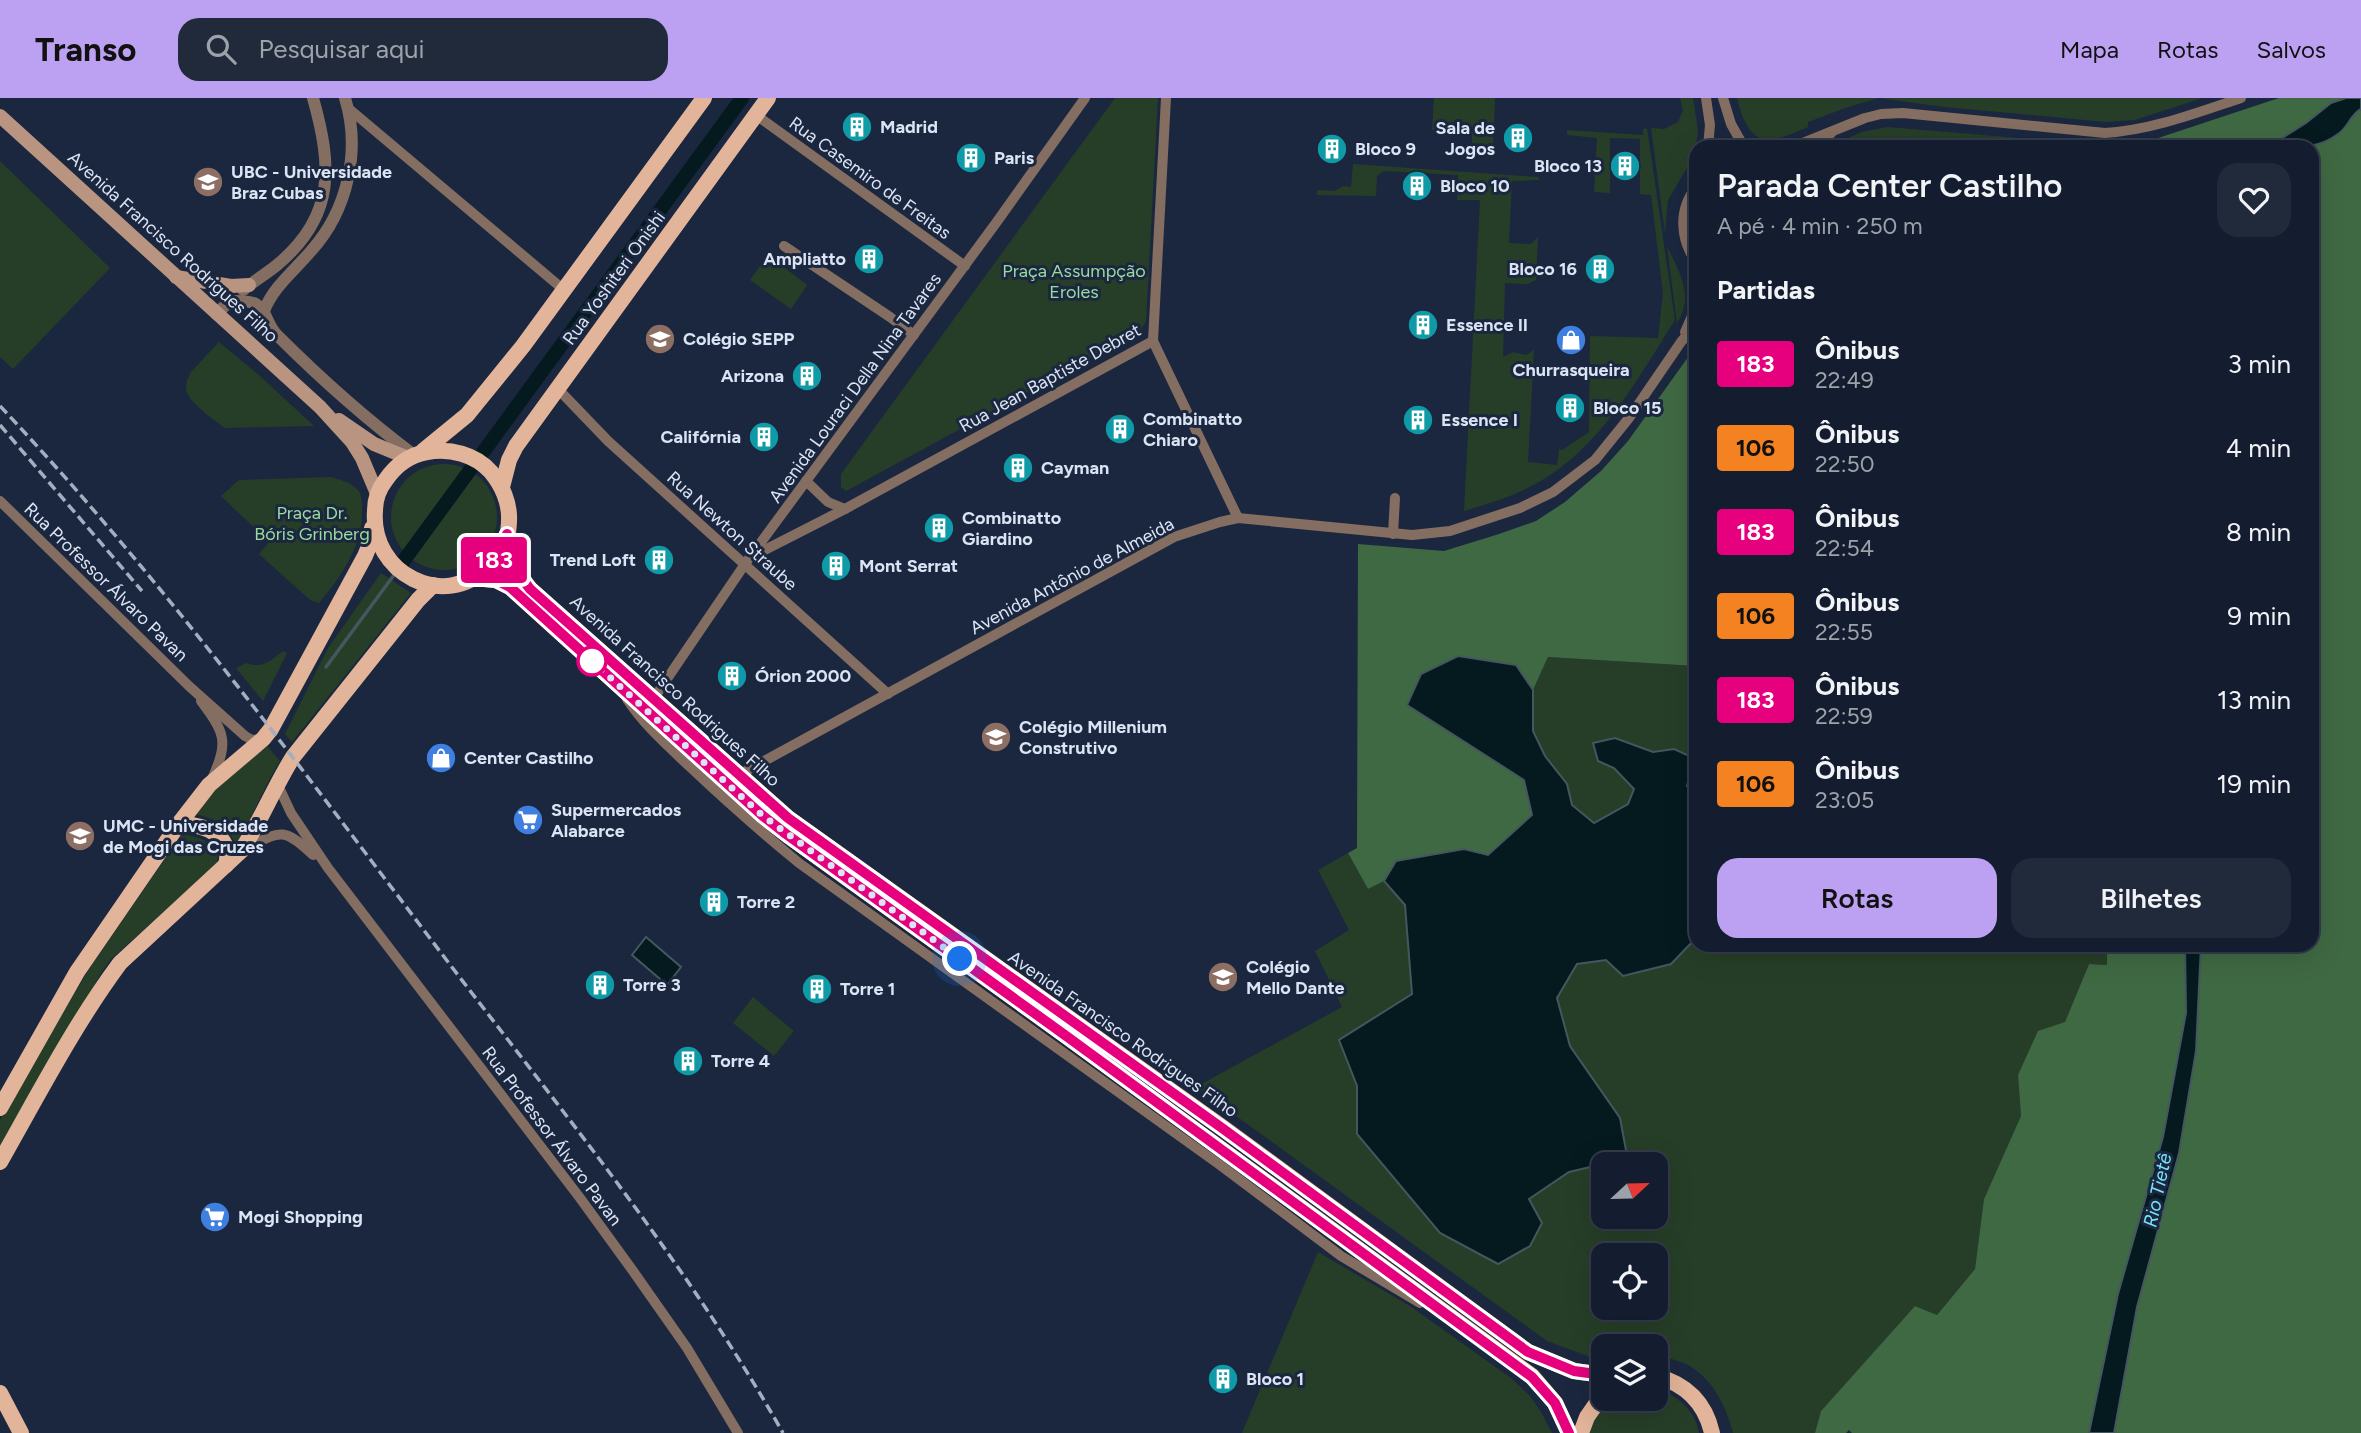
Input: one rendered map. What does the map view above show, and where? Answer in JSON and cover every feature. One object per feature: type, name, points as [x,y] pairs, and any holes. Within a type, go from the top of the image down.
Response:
[{"type":"main road","name":"Rua Yoshiteri Onishi","points":[[414,456],[467,415],[564,290],[704,98]]},
{"type":"main road","name":"Rua Yoshiteri Onishi","points":[[502,487],[509,460],[516,446],[768,98]]},
{"type":"main road","name":"Avenida Francisco Rodrigues Filho","points":[[0,116],[320,407],[352,442],[362,458],[376,502],[374,526],[380,547],[393,566],[411,579],[433,585],[455,585],[473,578],[489,567],[500,552],[509,519],[502,487],[491,471],[478,460],[458,452],[439,450],[414,456],[374,444],[320,407]]},
{"type":"main road","points":[[176,277],[231,286],[249,285]]},
{"type":"main road","points":[[0,1108],[77,972],[178,825],[209,785],[263,739],[365,556],[382,485],[393,470],[414,456]]},
{"type":"main road","name":"Avenida Francisco Rodrigues Filho","points":[[507,534],[511,558],[520,577],[530,589],[654,698],[786,834],[1507,1358],[1543,1388],[1555,1403],[1569,1433]]},
{"type":"main road","name":"Avenida Francisco Rodrigues Filho","points":[[473,578],[496,580],[510,587],[614,682],[733,779],[1222,1128],[1528,1352],[1574,1371],[1591,1373]]},
{"type":"main road","points":[[0,1162],[85,1017],[120,964],[241,851],[293,757],[418,600],[433,585]]},
{"type":"main road","points":[[178,825],[193,824],[211,830],[220,837],[227,846],[229,856],[226,865]]},
{"type":"main road","points":[[1668,1380],[1681,1385],[1695,1397],[1712,1433]]},
{"type":"main road","points":[[0,1393],[21,1433]]},
{"type":"main road","points":[[1581,1433],[1591,1411]]},
{"type":"street","points":[[216,314],[249,285],[278,265],[308,230],[323,202],[327,163],[313,98]]},
{"type":"street","name":"Avenida Louraci Della Nina Tavares","points":[[654,698],[747,561],[965,266],[1085,98]]},
{"type":"street","name":"Rua Jean Baptiste Debret","points":[[747,561],[1153,341],[1166,98]]},
{"type":"street","points":[[1706,98],[1710,125],[1709,140]]},
{"type":"street","points":[[1723,98],[1731,124],[1740,140]]},
{"type":"street","points":[[1811,140],[1865,118],[1903,113],[2105,133],[2132,131],[2241,98]]},
{"type":"street","points":[[346,103],[564,290]]},
{"type":"street","points":[[264,311],[274,292],[320,240],[344,195],[350,170],[352,136],[346,103]]},
{"type":"street","name":"Rua Casemiro de Freitas","points":[[756,115],[965,266]]},
{"type":"street","points":[[1825,140],[1832,132]]},
{"type":"street","points":[[1689,197],[1684,212],[1683,232],[1689,252]]},
{"type":"street","points":[[784,246],[914,335]]},
{"type":"street","points":[[230,301],[251,302],[264,311],[275,333],[414,456]]},
{"type":"street","name":"Avenida Antônio de Almeida","points":[[1681,342],[1689,323]]},
{"type":"street","name":"Avenida Antônio de Almeida","points":[[733,779],[1174,537],[1238,518],[1412,535],[1450,531],[1485,522],[1531,503],[1574,477],[1595,460],[1689,332]]},
{"type":"street","points":[[1153,341],[1238,518]]},
{"type":"street","name":"Rua Newton Straube","points":[[558,389],[608,441],[747,561],[888,694]]},
{"type":"street","points":[[806,481],[828,502],[845,509]]},
{"type":"street","points":[[1393,534],[1395,498]]},
{"type":"street","name":"Rua Professor Álvaro Pavan","points":[[0,500],[190,687],[245,736],[252,740],[263,739]]},
{"type":"street","points":[[614,682],[642,721],[750,823],[799,863],[1212,1159],[1341,1256],[1507,1358]]},
{"type":"street","name":"Rua Professor Álvaro Pavan","points":[[190,687],[215,719],[223,735],[220,761],[209,785]]},
{"type":"street","name":"Rua Professor Álvaro Pavan","points":[[277,783],[291,813],[328,868],[633,1271],[687,1348],[737,1433]]},
{"type":"street","name":"Rua Professor Álvaro Pavan","points":[[241,851],[275,834],[290,835],[328,868]]},
{"type":"green space","name":"Praça Assumpção Eroles","points":[[1115,98],[1158,98],[1146,322],[1139,332],[846,491],[841,487],[841,474]]},
{"type":"green space","points":[[1434,98],[1495,98],[1493,147],[1472,147],[1472,132],[1432,130]]},
{"type":"green space","points":[[1680,98],[1693,98],[1697,140],[1689,140],[1689,164],[1668,200],[1665,233],[1651,128],[1664,129],[1678,122],[1683,110]]},
{"type":"green space","points":[[1737,98],[1879,98],[1808,122],[1808,127],[1781,138],[1771,139],[1754,134],[1747,126]]},
{"type":"green space","points":[[1879,98],[2202,98],[2135,120],[2106,122]]},
{"type":"green space","points":[[2279,98],[2346,98],[2331,103],[2279,140],[2152,140]]},
{"type":"green space","points":[[2361,110],[2361,1433],[2114,1433],[2137,1307],[2179,1153],[2196,1051],[2201,952],[2319,952],[2319,144],[2339,134],[2354,114]]},
{"type":"green space","points":[[1887,127],[2044,140],[1844,140],[1862,132]]},
{"type":"green space","points":[[1647,128],[1675,320],[1632,388],[1600,431],[1581,450],[1530,487],[1464,511],[1480,200],[1457,200],[1458,175],[1384,171],[1377,176],[1376,196],[1317,195],[1317,190],[1334,191],[1343,186],[1351,187],[1353,164],[1538,177],[1539,180],[1512,181],[1509,243],[1531,244],[1538,237],[1536,280],[1528,284],[1505,283],[1503,357],[1513,352],[1526,355],[1534,350],[1528,462],[1557,465],[1559,449],[1562,450],[1589,432],[1590,336],[1658,338],[1663,293],[1651,195],[1640,194],[1640,139],[1610,138],[1610,193],[1594,192],[1597,138],[1567,135],[1567,130],[1643,135],[1643,129]]},
{"type":"green space","points":[[0,161],[110,268],[13,369],[0,357]]},
{"type":"green space","points":[[1667,246],[1685,294],[1685,303],[1677,323]]},
{"type":"green space","points":[[768,255],[807,285],[791,309],[750,280]]},
{"type":"green space","points":[[219,342],[314,426],[225,428],[207,415],[191,400],[186,390],[187,380]]},
{"type":"green space","points":[[1689,356],[1689,666],[1548,657],[1533,690],[1516,665],[1524,780],[1532,815],[1488,856],[1464,849],[1396,861],[1384,881],[1368,889],[1348,853],[1357,848],[1358,544],[1444,551],[1536,521],[1565,502],[1601,471],[1628,441]]},
{"type":"green space","points":[[444,464],[464,468],[482,479],[493,497],[497,517],[493,537],[482,555],[464,566],[444,570],[424,566],[406,555],[395,537],[391,517],[395,497],[406,479],[424,468]]},
{"type":"green space","name":"Praça Dr. Bóris Grinberg","points":[[331,477],[351,484],[360,493],[361,523],[359,536],[349,560],[319,603],[310,600],[259,554],[269,542],[221,496],[239,480]]},
{"type":"green space","points":[[381,573],[411,593],[292,742],[285,734],[328,648]]},
{"type":"green space","points":[[283,651],[287,653],[263,701],[236,668],[246,663],[266,663]]},
{"type":"green space","points":[[1548,657],[1689,666],[1689,756],[1674,749],[1653,752],[1615,739],[1598,761],[1614,768],[1634,789],[1629,804],[1594,823],[1572,805],[1567,784],[1545,756],[1532,731],[1533,690]]},
{"type":"green space","points":[[267,746],[280,761],[236,844],[219,824],[195,814],[216,789]]},
{"type":"green space","points":[[188,835],[212,846],[218,853],[217,864],[111,959],[0,1147],[0,1120],[91,966],[181,836]]},
{"type":"green space","points":[[1348,853],[1368,889],[1384,881],[1405,905],[1412,994],[1339,1040],[1357,1086],[1357,1134],[1528,1200],[1569,1172],[1591,1167],[1591,1229],[1668,1229],[1668,1152],[1626,1152],[1620,1118],[1570,1046],[1557,998],[1577,964],[1606,960],[1671,964],[1689,945],[1689,952],[2107,952],[2107,965],[2089,964],[2065,1022],[2018,1075],[2021,1116],[1984,1199],[1975,1269],[1937,1315],[1915,1306],[1821,1411],[1815,1433],[1733,1433],[1727,1413],[1705,1378],[1688,1365],[1668,1358],[1668,1334],[1591,1334],[1591,1357],[1547,1341],[1196,1087],[1342,1007],[1315,951],[1349,930],[1318,870]]},
{"type":"green space","points":[[2107,952],[2185,952],[2186,1013],[2163,1137],[2118,1294],[2089,1433],[1852,1433],[1849,1430],[1846,1433],[1815,1433],[1821,1411],[1915,1306],[1937,1315],[1975,1269],[1984,1199],[2021,1116],[2018,1075],[2038,1031],[2065,1022],[2089,964],[2107,965]]},
{"type":"green space","points":[[753,997],[794,1031],[774,1056],[733,1023]]},
{"type":"green space","points":[[1318,1252],[1410,1306],[1511,1378],[1530,1396],[1552,1433],[1242,1433]]},
{"type":"green space","points":[[1668,1394],[1689,1410],[1699,1433],[1590,1433],[1598,1411],[1668,1411]]},
{"type":"water","points":[[2346,98],[2361,98],[2361,109],[2331,139],[2319,144],[2319,140],[2279,140],[2306,123],[2331,103]]},
{"type":"water","points":[[1458,656],[1516,665],[1533,690],[1533,731],[1545,756],[1567,784],[1572,805],[1594,823],[1628,804],[1634,789],[1614,768],[1598,761],[1593,743],[1615,738],[1653,752],[1674,749],[1689,756],[1689,945],[1671,964],[1623,976],[1606,960],[1577,964],[1557,998],[1570,1046],[1620,1118],[1626,1152],[1591,1152],[1591,1167],[1569,1172],[1529,1199],[1542,1223],[1530,1246],[1498,1264],[1440,1233],[1357,1134],[1357,1086],[1339,1040],[1412,994],[1405,905],[1384,881],[1396,861],[1464,849],[1488,855],[1532,815],[1524,780],[1407,705],[1421,674]]},
{"type":"water","points":[[646,937],[681,967],[667,985],[632,955]]},
{"type":"water","name":"Rio Tietê","points":[[2185,952],[2201,952],[2196,1051],[2179,1153],[2137,1307],[2114,1433],[2089,1433],[2118,1294],[2163,1137],[2186,1013]]},
{"type":"waterway","points":[[402,563],[742,98]]},
{"type":"waterway","points":[[326,667],[394,575]]},
{"type":"railway","points":[[0,406],[118,539],[231,678],[580,1134],[707,1310],[783,1433]]},
{"type":"railway","points":[[0,425],[142,591]]},
{"type":"bus line","name":"183","points":[[1569,1433],[1555,1403],[1532,1377],[786,834],[510,587],[496,580],[473,578],[489,567],[500,552],[507,534],[511,558],[520,577],[530,589],[788,818],[1222,1128],[1528,1352],[1555,1365],[1591,1374]]},
{"type":"place","name":"Madrid","points":[[857,127]]},
{"type":"place","name":"Sala de Jogos","points":[[1518,138]]},
{"type":"place","name":"Bloco 9","points":[[1332,149]]},
{"type":"place","name":"Paris","points":[[971,158]]},
{"type":"place","name":"Bloco 13","points":[[1625,166]]},
{"type":"place","name":"UBC - Universidade Braz Cubas","points":[[208,182]]},
{"type":"place","name":"Bloco 10","points":[[1417,186]]},
{"type":"place","name":"Ampliatto","points":[[869,259]]},
{"type":"place","name":"Bloco 16","points":[[1600,269]]},
{"type":"place","name":"Essence II","points":[[1423,325]]},
{"type":"place","name":"Colégio SEPP","points":[[660,339]]},
{"type":"place","name":"Churrasqueira","points":[[1571,340]]},
{"type":"place","name":"Arizona","points":[[807,376]]},
{"type":"place","name":"Bloco 15","points":[[1570,408]]},
{"type":"place","name":"Essence I","points":[[1418,420]]},
{"type":"place","name":"Combinatto Chiaro","points":[[1120,429]]},
{"type":"place","name":"Califórnia","points":[[764,437]]},
{"type":"place","name":"Cayman","points":[[1018,468]]},
{"type":"place","name":"Combinatto Giardino","points":[[939,528]]},
{"type":"place","name":"Trend Loft","points":[[659,560]]},
{"type":"place","name":"Mont Serrat","points":[[836,566]]},
{"type":"place","name":"Órion 2000","points":[[732,676]]},
{"type":"place","name":"Colégio Millenium Construtivo","points":[[996,737]]},
{"type":"place","name":"Center Castilho","points":[[441,758]]},
{"type":"place","name":"Supermercados Alabarce","points":[[528,820]]},
{"type":"place","name":"UMC - Universidade de Mogi das Cruzes","points":[[80,836]]},
{"type":"place","name":"Torre 2","points":[[714,902]]},
{"type":"place","name":"Colégio Mello Dante","points":[[1223,977]]},
{"type":"place","name":"Torre 3","points":[[600,985]]},
{"type":"place","name":"Torre 1","points":[[817,989]]},
{"type":"place","name":"Torre 4","points":[[688,1061]]},
{"type":"place","name":"Mogi Shopping","points":[[215,1217]]},
{"type":"place","name":"Bloco 1","points":[[1223,1379]]},
{"type":"route","points":[[592,661],[763,816],[960,959]]}]
